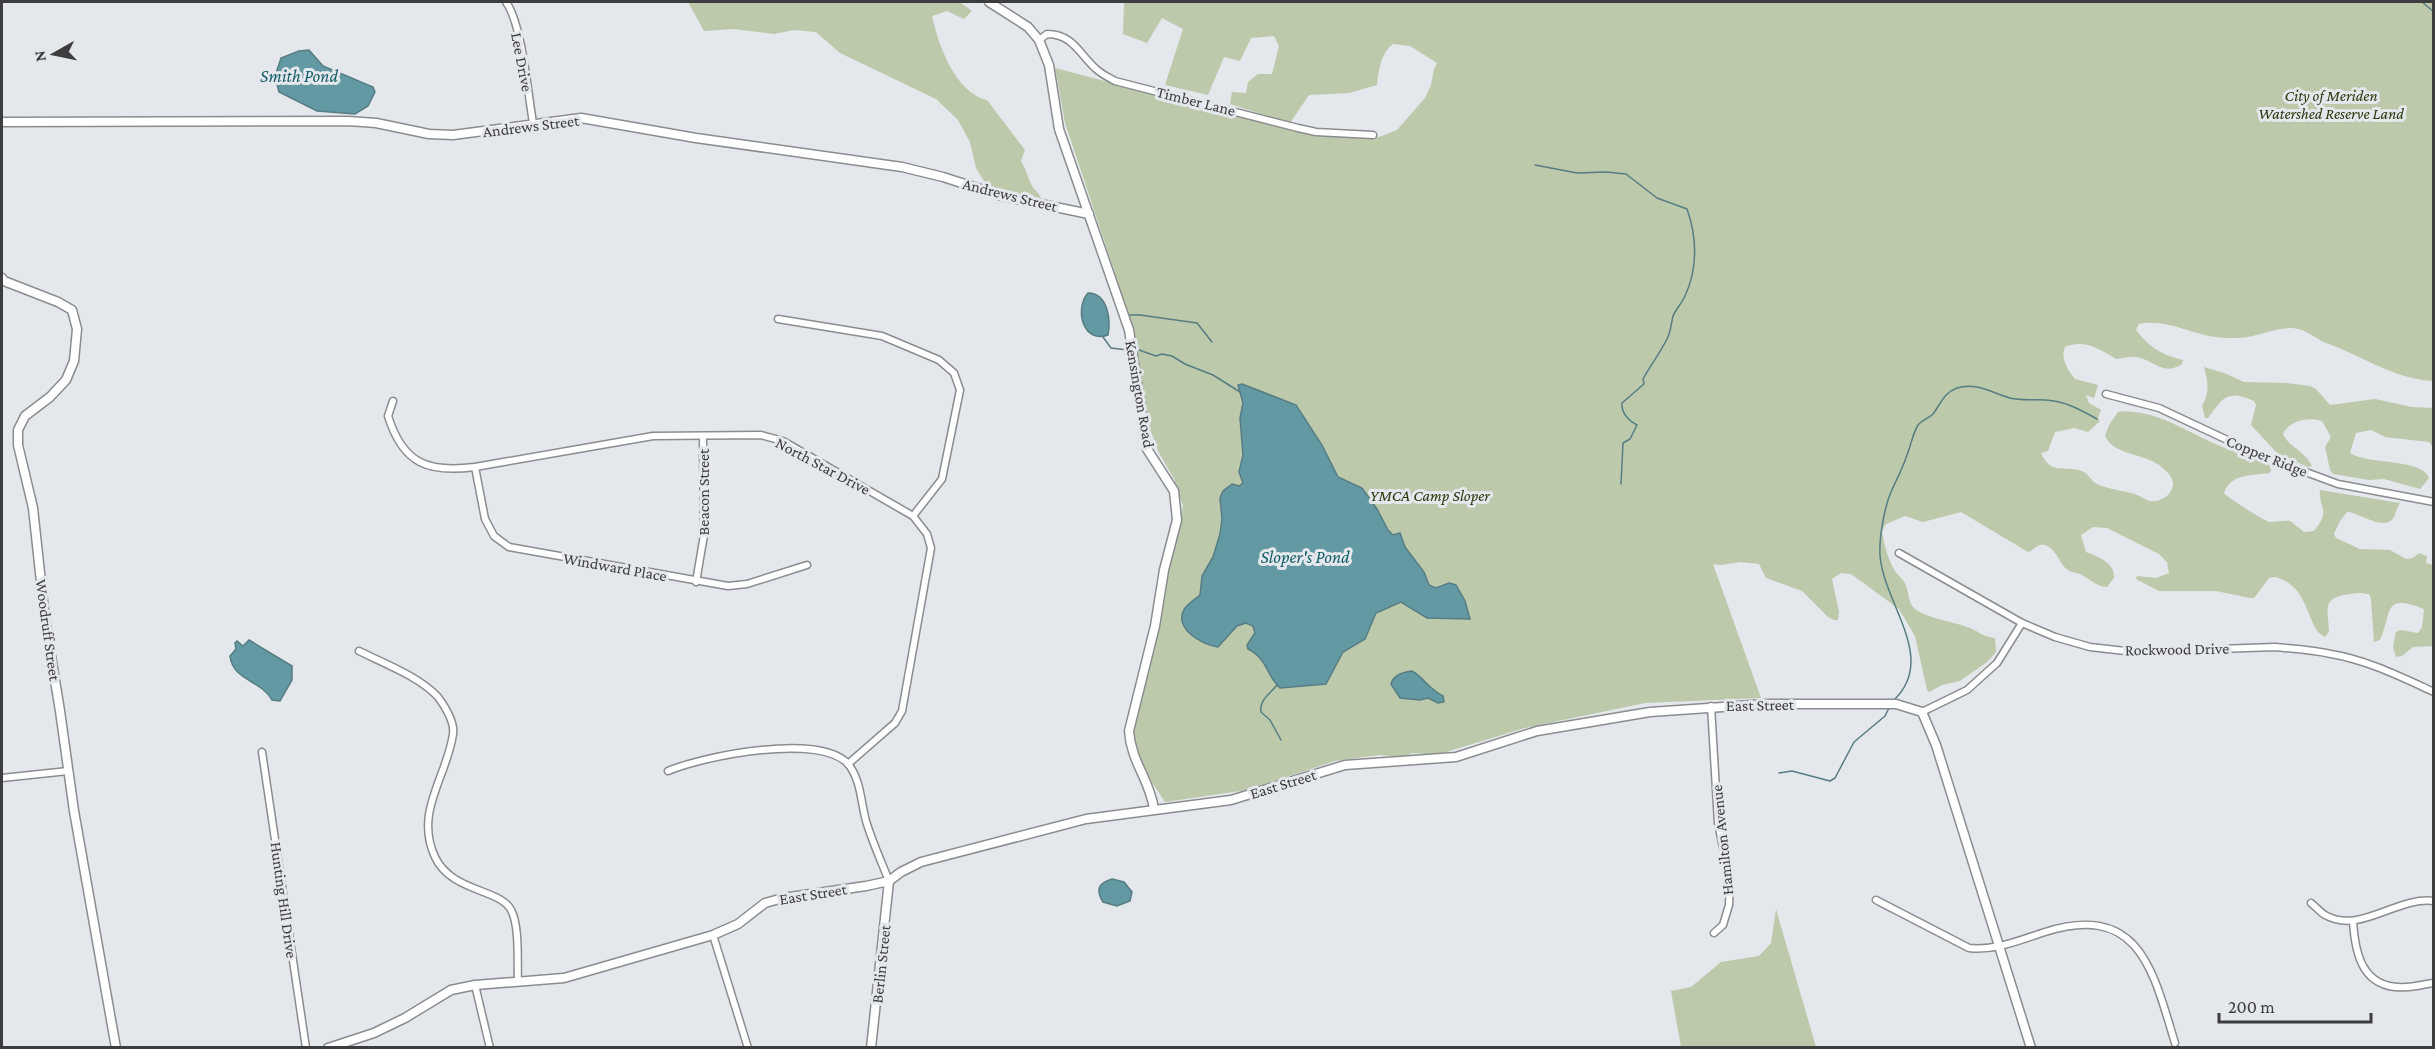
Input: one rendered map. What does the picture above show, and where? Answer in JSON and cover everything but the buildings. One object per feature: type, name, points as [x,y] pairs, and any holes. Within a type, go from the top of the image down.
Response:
[{"type":"street","name":"Lee Drive","points":[[506,2],[510,7],[517,33],[533,123]]},
{"type":"street","name":"Kensington Road","points":[[989,2],[1025,24],[1038,40],[1049,65],[1059,129],[1129,330],[1147,449],[1174,491],[1177,520],[1164,570],[1155,626],[1129,731],[1130,747],[1152,796],[1154,809]]},
{"type":"street","name":"Timber Lane","points":[[1038,40],[1047,34],[1068,38],[1099,72],[1115,81],[1316,132],[1373,135]]},
{"type":"street","name":"Andrews Street","points":[[2,122],[348,121],[376,123],[429,134],[453,135],[581,118],[696,138],[876,163],[943,177],[1002,196],[1089,214]]},
{"type":"street","name":"Woodruff Street","points":[[2,278],[4,281],[58,302],[72,310],[77,329],[74,361],[66,380],[50,397],[25,416],[18,430],[18,445],[33,508],[45,619],[68,771],[116,1047]]},
{"type":"street","points":[[778,319],[882,336],[939,360],[954,373],[960,390],[942,479],[913,516]]},
{"type":"street","name":"Copper Ridge","points":[[2106,394],[2158,408],[2255,453],[2338,484],[2433,502]]},
{"type":"street","name":"North Star Drive","points":[[393,400],[388,416],[396,438],[407,453],[427,466],[449,471],[653,436],[761,435],[783,441],[913,516],[927,534],[931,548],[902,711],[895,723],[848,764]]},
{"type":"street","name":"Beacon Street","points":[[696,582],[704,535],[703,437]]},
{"type":"street","name":"Windward Place","points":[[475,468],[485,519],[495,536],[509,547],[728,586],[747,584],[807,565]]},
{"type":"street","name":"Rockwood Drive","points":[[1899,553],[2022,623],[2055,637],[2090,647],[2134,652],[2275,647],[2332,654],[2378,668],[2433,692]]},
{"type":"street","points":[[2022,623],[1997,663],[1967,690],[1922,712],[1936,745],[2031,1047]]},
{"type":"street","points":[[359,651],[416,681],[437,697],[448,711],[454,732],[429,808],[428,835],[436,859],[452,878],[470,888],[505,901],[512,910],[515,921],[518,982]]},
{"type":"street","name":"East Street","points":[[328,1047],[374,1033],[405,1018],[451,990],[475,985],[564,978],[713,935],[738,924],[765,903],[889,881],[900,872],[921,862],[1086,819],[1231,800],[1345,765],[1456,757],[1537,731],[1650,712],[1711,706],[1896,704],[1922,712]]},
{"type":"street","name":"Hamilton Avenue","points":[[1711,706],[1718,823],[1730,882],[1729,905],[1723,925],[1714,933]]},
{"type":"street","points":[[668,771],[736,753],[796,748],[819,749],[835,755],[848,764],[859,786],[866,821],[889,881]]},
{"type":"street","name":"Hunting Hill Drive","points":[[262,752],[306,1047]]},
{"type":"street","points":[[2,778],[68,771]]},
{"type":"street","name":"Berlin Street","points":[[871,1047],[889,881]]},
{"type":"street","points":[[1876,900],[1969,948],[1984,950],[2057,928],[2079,924],[2104,927],[2126,938],[2143,955],[2154,976],[2175,1043]]},
{"type":"street","points":[[2311,903],[2328,917],[2352,921],[2415,900],[2433,901]]},
{"type":"street","points":[[2352,921],[2358,958],[2363,968],[2373,978],[2398,987],[2433,983]]},
{"type":"street","points":[[713,935],[748,1047]]},
{"type":"street","points":[[475,985],[490,1047]]},
{"type":"green space","points":[[688,2],[960,2],[972,11],[964,19],[947,11],[932,16],[944,53],[957,78],[976,96],[987,100],[1025,150],[1021,161],[1032,186],[1041,199],[989,189],[976,168],[970,142],[958,120],[936,99],[840,53],[816,32],[794,30],[774,34],[734,29],[704,31]]},
{"type":"green space","points":[[1124,2],[2433,2],[2433,381],[2392,372],[2295,328],[2248,337],[2225,338],[2160,324],[2139,324],[2136,330],[2151,346],[2162,353],[2183,360],[2182,364],[2169,369],[2142,358],[2116,359],[2085,345],[2065,347],[2064,360],[2075,379],[2098,385],[2094,398],[2086,395],[2089,403],[2101,410],[2098,418],[2100,421],[2088,432],[2074,428],[2055,432],[2048,451],[2041,453],[2045,461],[2055,468],[2078,470],[2102,486],[2132,493],[2150,501],[2161,500],[2173,487],[2168,473],[2160,465],[2116,448],[2105,436],[2118,412],[2132,412],[2158,418],[2208,441],[2269,463],[2271,471],[2269,473],[2237,479],[2231,482],[2224,493],[2246,509],[2270,522],[2290,521],[2304,532],[2314,531],[2323,513],[2320,490],[2400,503],[2394,517],[2384,523],[2347,512],[2334,534],[2336,538],[2360,549],[2390,550],[2406,559],[2413,558],[2419,553],[2427,556],[2426,563],[2433,565],[2433,646],[2413,647],[2402,656],[2396,657],[2393,647],[2396,632],[2400,630],[2418,633],[2422,627],[2424,609],[2401,603],[2391,608],[2380,640],[2374,642],[2371,600],[2370,595],[2365,593],[2341,596],[2330,601],[2328,606],[2329,632],[2325,637],[2314,626],[2299,593],[2292,586],[2277,578],[2269,578],[2254,598],[2216,591],[2159,591],[2136,579],[2137,576],[2156,578],[2169,573],[2167,562],[2159,554],[2107,528],[2093,527],[2081,535],[2086,552],[2105,561],[2112,568],[2114,578],[2107,587],[2068,570],[2049,547],[2040,545],[2028,552],[1961,512],[1923,522],[1905,516],[1886,524],[1882,531],[1890,562],[1905,584],[1913,607],[1924,614],[1995,638],[1996,652],[1987,662],[1960,681],[1942,685],[1929,692],[1915,636],[1899,609],[1851,574],[1841,573],[1832,579],[1839,612],[1838,620],[1834,620],[1828,617],[1802,591],[1766,578],[1759,564],[1740,562],[1713,564],[1761,698],[1645,703],[1525,728],[1436,755],[1413,753],[1403,757],[1380,755],[1335,761],[1247,790],[1165,802],[1151,781],[1132,739],[1183,506],[1174,479],[1159,453],[1150,429],[1131,321],[1065,123],[1055,68],[1305,133],[1379,137],[1397,130],[1425,98],[1437,63],[1410,46],[1393,44],[1383,57],[1377,85],[1349,93],[1309,95],[1290,123],[1230,104],[1232,92],[1246,93],[1248,82],[1258,74],[1272,74],[1279,46],[1274,36],[1251,38],[1240,61],[1224,57],[1208,95],[1165,85],[1183,29],[1162,18],[1147,43],[1123,34]]},
{"type":"green space","points":[[2204,367],[2244,382],[2310,386],[2316,389],[2330,405],[2375,399],[2412,407],[2433,408],[2433,447],[2429,442],[2385,437],[2371,430],[2356,433],[2350,453],[2358,457],[2416,467],[2429,478],[2420,489],[2384,479],[2369,480],[2333,474],[2325,447],[2331,437],[2322,421],[2317,420],[2305,420],[2290,425],[2283,434],[2289,443],[2309,461],[2312,466],[2308,467],[2277,453],[2251,425],[2256,405],[2254,401],[2245,397],[2227,397],[2208,418],[2205,418],[2202,406],[2208,387]]},
{"type":"green space","points":[[1776,909],[1816,1047],[1681,1047],[1671,991],[1691,987],[1721,962],[1759,956],[1771,943]]},
{"type":"water","name":"Smith Pond","points":[[309,50],[323,66],[373,87],[375,92],[368,106],[355,114],[317,111],[279,92],[275,76],[281,58]]},
{"type":"water","points":[[1088,293],[1100,297],[1107,308],[1108,335],[1092,334],[1083,323],[1082,308]]},
{"type":"water","name":"Sloper's Pond","points":[[1242,384],[1296,405],[1322,445],[1338,477],[1362,488],[1388,530],[1393,535],[1400,533],[1405,547],[1424,572],[1429,585],[1436,588],[1449,583],[1456,585],[1465,601],[1470,619],[1427,618],[1401,602],[1376,613],[1365,639],[1343,652],[1326,684],[1280,688],[1259,657],[1248,649],[1247,645],[1255,633],[1253,626],[1246,623],[1237,626],[1218,647],[1204,643],[1186,629],[1182,622],[1182,615],[1185,608],[1200,595],[1202,576],[1213,557],[1220,534],[1222,519],[1220,498],[1223,491],[1232,484],[1239,486],[1243,483],[1239,472],[1243,455],[1240,418],[1243,403],[1238,385]]},
{"type":"water","points":[[249,640],[292,666],[292,680],[280,701],[272,700],[261,688],[241,675],[232,664],[230,656],[236,649],[235,643],[237,641],[243,646]]},
{"type":"water","points":[[1412,671],[1443,696],[1444,702],[1438,703],[1428,698],[1420,700],[1400,698],[1391,684],[1392,681],[1399,674]]},
{"type":"water","points":[[1112,879],[1124,882],[1132,892],[1130,901],[1117,906],[1103,902],[1099,893],[1100,887],[1104,882]]},
{"type":"waterway","points":[[2422,2],[2434,12]]},
{"type":"waterway","points":[[1535,165],[1577,173],[1626,174],[1657,198],[1687,209],[1693,230],[1694,264],[1684,299],[1673,316],[1668,336],[1643,379],[1644,384],[1622,403],[1626,416],[1637,425],[1630,439],[1623,443],[1621,484]]},
{"type":"waterway","points":[[1130,315],[1197,323],[1212,342]]},
{"type":"waterway","points":[[1103,337],[1111,348],[1128,350]]},
{"type":"waterway","points":[[1139,350],[1156,356],[1162,354],[1172,356],[1213,375],[1240,392]]},
{"type":"waterway","points":[[1894,700],[1906,684],[1911,666],[1910,648],[1883,573],[1880,541],[1888,499],[1904,465],[1918,425],[1933,414],[1948,393],[1957,388],[1971,386],[2014,399],[2060,402],[2097,419]]},
{"type":"waterway","points":[[1277,685],[1263,701],[1261,712],[1270,720],[1281,740]]},
{"type":"waterway","points":[[1779,773],[1792,771],[1830,781],[1835,778],[1854,742],[1885,716],[1889,708]]},
{"type":"park label","name":"City of Meriden Watershed Reserve Land","points":[[2331,104]]},
{"type":"park label","name":"YMCA Camp Sloper","points":[[1430,495]]}]
